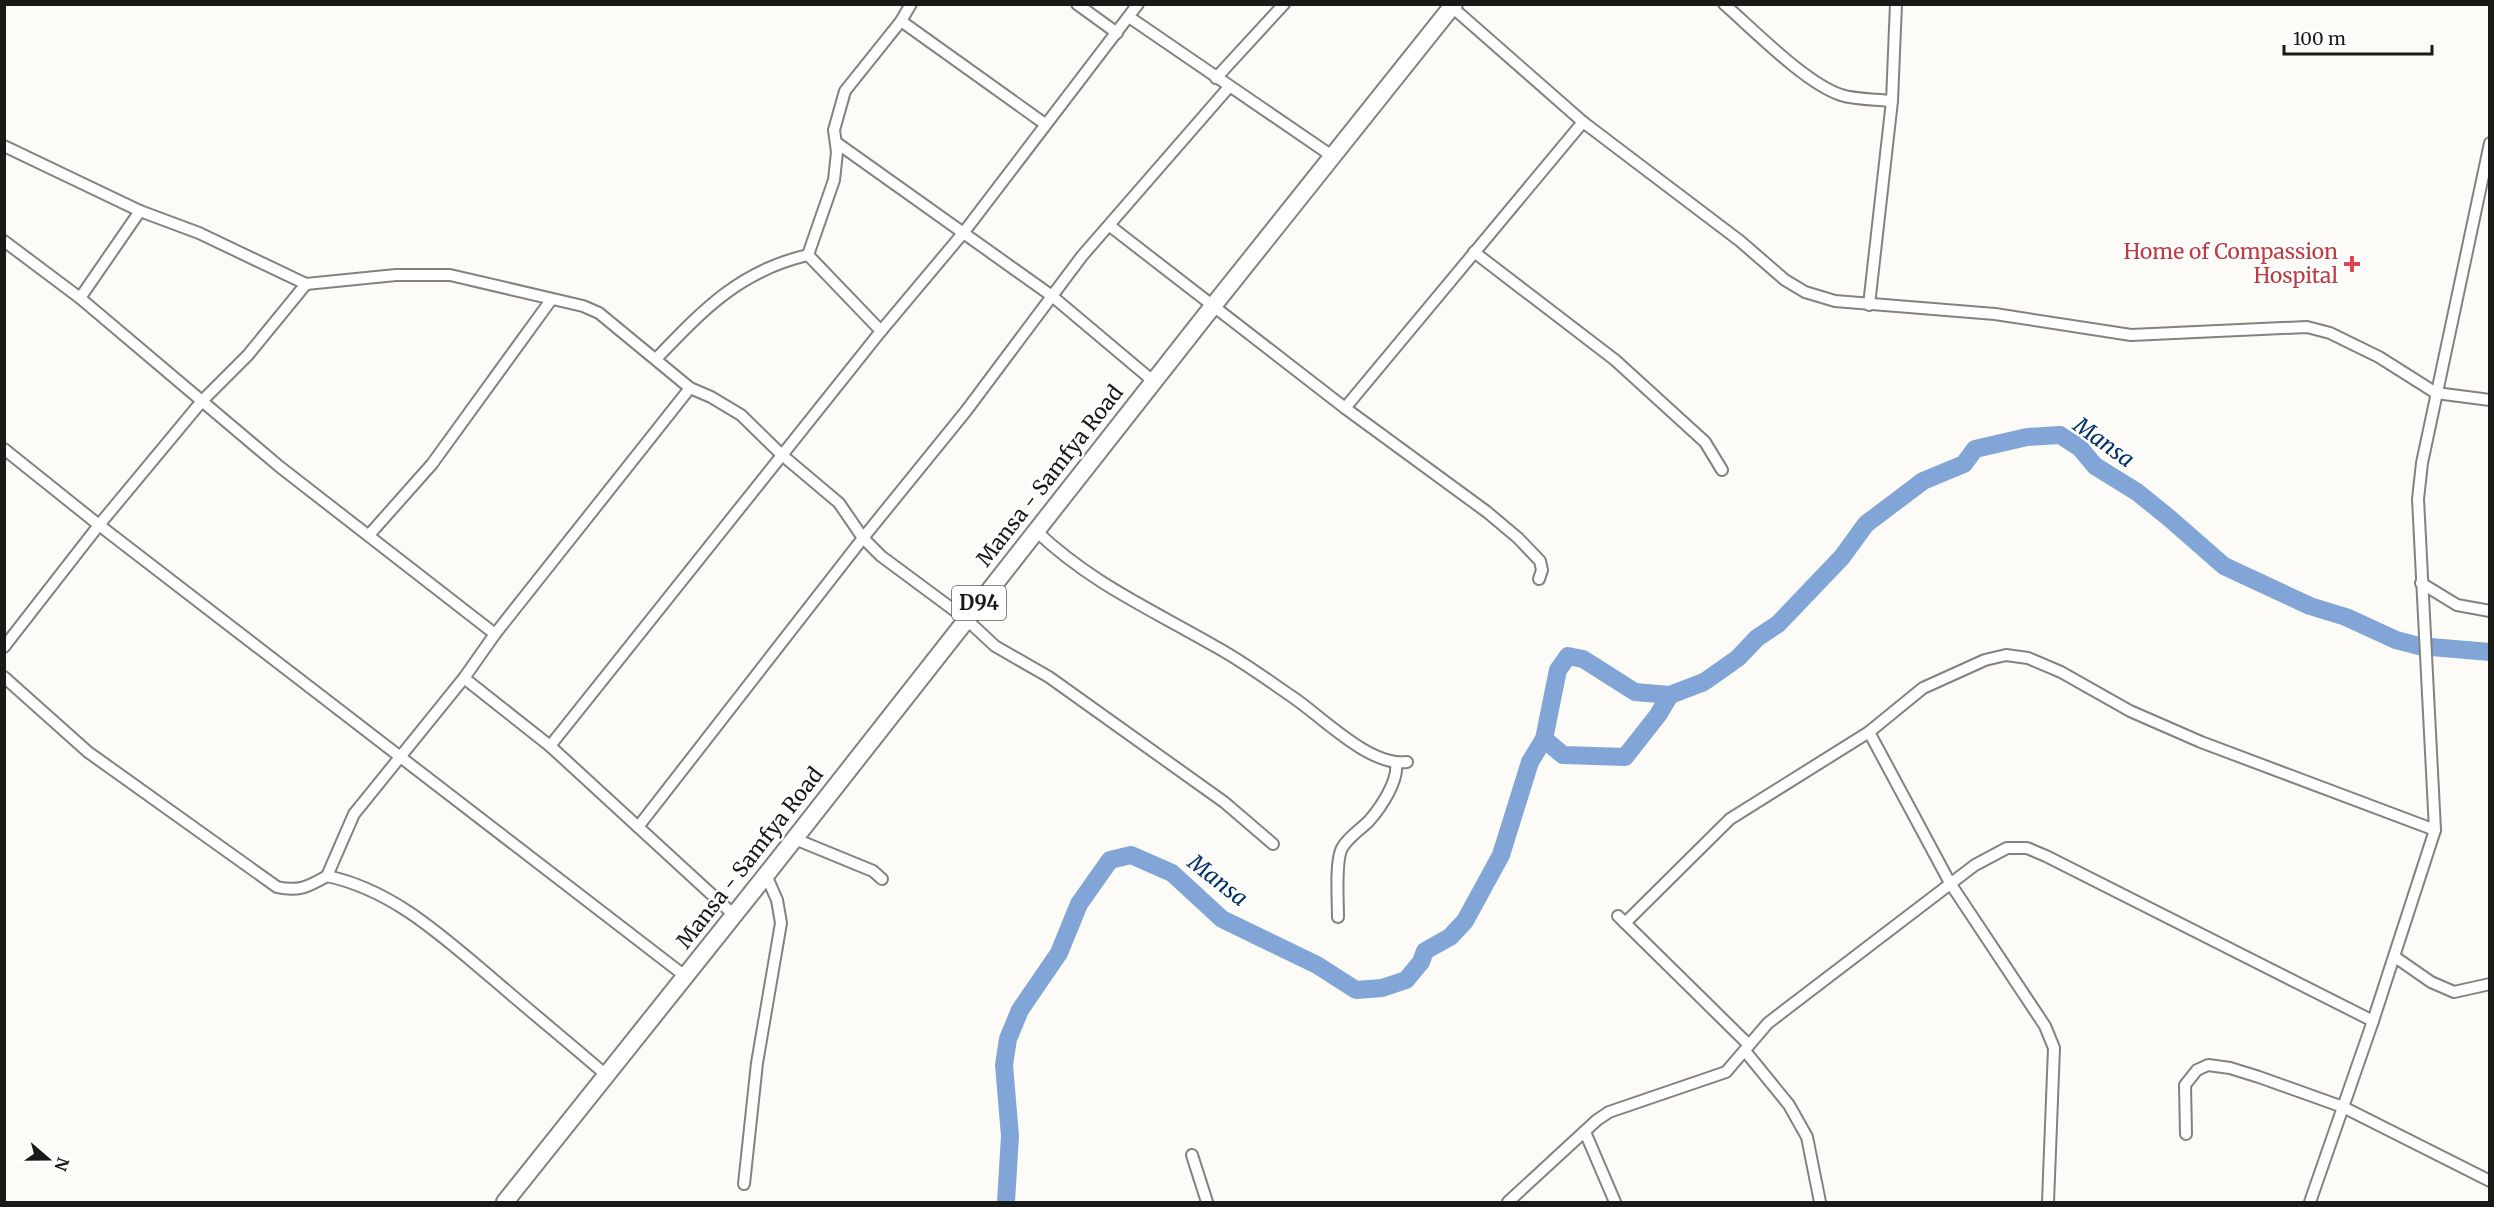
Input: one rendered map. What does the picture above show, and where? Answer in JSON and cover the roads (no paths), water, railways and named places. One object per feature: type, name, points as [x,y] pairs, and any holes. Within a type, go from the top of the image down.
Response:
[{"type":"main road","name":"Mansa - Samfya Road","points":[[505,1203],[605,1074],[766,876],[1153,381],[1453,6]]},
{"type":"street","points":[[808,255],[834,180],[837,143],[834,130],[845,91],[901,21],[911,4]]},
{"type":"street","points":[[1077,4],[1117,33]]},
{"type":"street","points":[[550,746],[881,331],[964,232],[1138,4]]},
{"type":"street","points":[[1216,78],[1284,4]]},
{"type":"street","points":[[1724,4],[1810,77],[1830,90],[1857,98],[1892,101]]},
{"type":"street","points":[[1869,305],[1892,101],[1896,4]]},
{"type":"street","points":[[1453,6],[1583,122],[1740,241],[1785,280],[1805,292],[1835,301],[1995,314],[2132,335],[2307,327],[2330,333],[2379,357],[2436,393],[2490,400]]},
{"type":"street","points":[[1128,17],[1332,156]]},
{"type":"street","points":[[901,21],[1045,124]]},
{"type":"street","points":[[638,827],[862,538],[966,411],[1082,256],[1229,87]]},
{"type":"street","points":[[1345,408],[1583,122]]},
{"type":"street","points":[[837,143],[1052,296],[1153,381]]},
{"type":"street","points":[[2310,1203],[2395,957],[2435,830],[2423,646],[2418,499],[2421,463],[2490,143]]},
{"type":"street","points":[[4,146],[140,211],[218,241],[306,284],[433,274],[450,275],[583,306],[599,313],[690,388],[711,397],[741,415],[782,455],[839,503],[862,538],[880,555],[966,620],[995,646],[1049,676],[1224,802],[1273,844]]},
{"type":"street","points":[[80,298],[140,211]]},
{"type":"street","points":[[1110,226],[1345,408],[1518,538],[1540,561],[1542,570],[1539,579]]},
{"type":"street","points":[[4,241],[80,298],[280,467],[495,634]]},
{"type":"street","points":[[1474,252],[1615,360],[1705,442],[1722,470]]},
{"type":"street","points":[[808,255],[881,331]]},
{"type":"street","points":[[656,358],[711,302],[738,283],[790,259],[808,255]]},
{"type":"street","points":[[4,647],[99,525],[202,401],[248,355],[306,284]]},
{"type":"street","points":[[369,535],[439,456],[551,300]]},
{"type":"street","points":[[4,677],[88,752],[277,887],[294,891],[307,888],[327,876],[354,814],[464,678],[495,634],[690,388]]},
{"type":"street","points":[[4,449],[99,525],[685,976]]},
{"type":"street","points":[[1035,530],[1058,552],[1102,585],[1226,652],[1306,706],[1346,739],[1401,762],[1395,779],[1383,800],[1368,821],[1343,847],[1337,863],[1340,880],[1338,917]]},
{"type":"street","points":[[2421,583],[2457,605],[2490,611]]},
{"type":"street","points":[[1820,1203],[1808,1137],[1789,1105],[1747,1048],[1621,920],[1730,819],[1869,732],[1923,688],[1985,660],[2006,655],[2028,658],[2061,672],[2130,711],[2201,742],[2435,830]]},
{"type":"street","points":[[464,678],[550,746],[734,915]]},
{"type":"street","points":[[1869,732],[1950,883],[2045,1026],[2054,1047],[2048,1203]]},
{"type":"street","points":[[795,838],[873,872],[882,879]]},
{"type":"street","points":[[1508,1203],[1610,1112],[1716,1078],[1734,1065],[1768,1023],[1950,883],[2007,848],[2027,848],[2373,1021]]},
{"type":"street","points":[[327,876],[351,881],[394,901],[605,1074]]},
{"type":"street","points":[[744,1184],[757,1063],[781,923],[777,900],[766,876]]},
{"type":"street","points":[[2395,957],[2431,982],[2454,992],[2490,984]]},
{"type":"street","points":[[2186,1134],[2183,1104],[2185,1085],[2197,1070],[2208,1065],[2230,1068],[2343,1107],[2490,1181]]},
{"type":"street","points":[[1585,1132],[1615,1203]]},
{"type":"street","points":[[1192,1155],[1207,1203]]},
{"type":"waterway","name":"Mansa","points":[[1006,1202],[1010,1136],[1004,1065],[1008,1039],[1020,1010],[1059,953],[1079,904],[1110,860],[1131,855],[1172,873],[1222,919],[1317,965],[1356,990],[1382,988],[1406,980],[1421,962],[1425,951],[1450,937],[1465,921],[1501,855],[1530,762],[1544,739],[1558,670],[1568,656],[1583,659],[1635,692],[1670,695],[1704,682],[1738,658],[1757,638],[1778,624],[1842,557],[1866,524],[1923,481],[1964,464],[1975,449],[2027,437],[2060,435],[2080,448],[2095,466],[2137,492],[2224,566],[2310,606],[2346,617],[2396,640],[2419,646],[2490,652]]},
{"type":"waterway","name":"Mansa","points":[[1544,739],[1563,755],[1625,757],[1658,715],[1670,695]]},
{"type":"place","name":"Home of Compassion Hospital","points":[[2352,264]]}]
